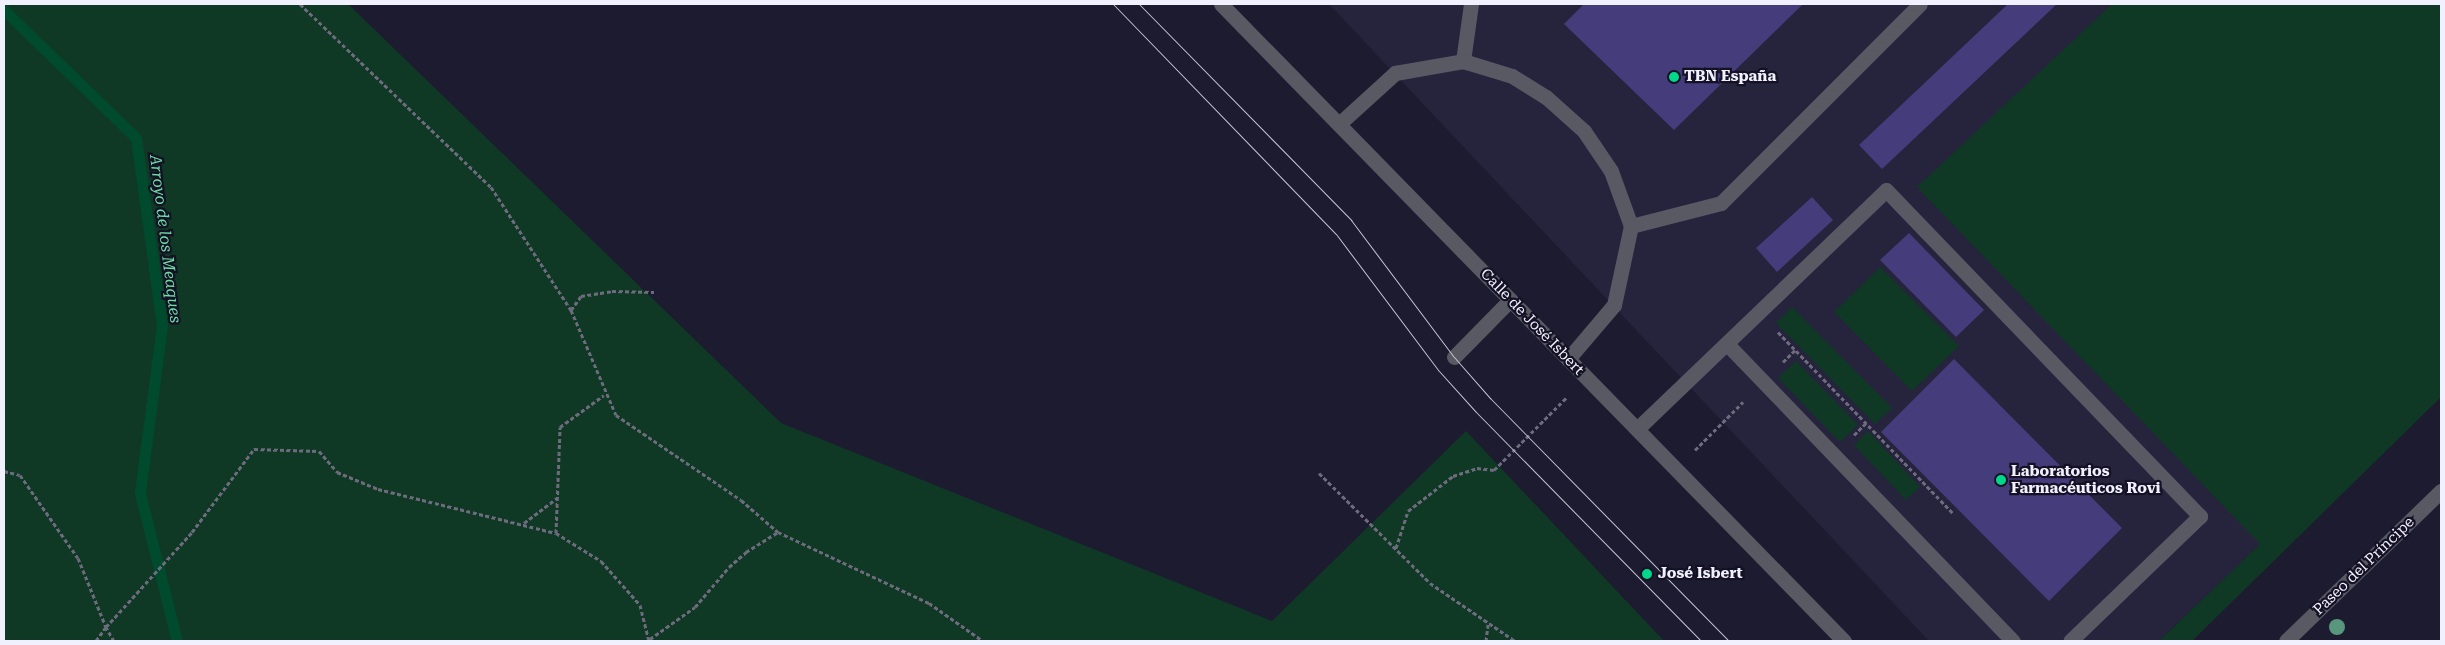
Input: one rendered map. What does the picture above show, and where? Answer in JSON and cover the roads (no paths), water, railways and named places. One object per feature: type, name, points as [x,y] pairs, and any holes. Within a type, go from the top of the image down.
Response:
[{"type":"street","name":"Calle de José Isbert","points":[[1221,4],[1844,641]]},
{"type":"street","points":[[1463,61],[1471,4]]},
{"type":"street","points":[[1631,226],[1721,203],[1920,4]]},
{"type":"street","points":[[1339,124],[1396,73],[1463,61],[1512,76],[1546,97],[1584,131],[1611,171],[1631,226],[1614,306],[1568,359]]},
{"type":"street","points":[[1637,430],[1886,190],[2200,516],[2070,641]]},
{"type":"street","points":[[1454,357],[1510,300]]},
{"type":"street","points":[[1727,344],[2013,641]]},
{"type":"street","name":"Paseo del Príncipe","points":[[2286,641],[2441,491]]},
{"type":"waterway","name":"Arroyo de los Meaques","points":[[4,10],[136,138],[162,325],[140,493],[177,641]]},
{"type":"tram line","points":[[1113,4],[1336,234],[1439,371],[1476,412],[1701,641]]},
{"type":"tram line","points":[[1139,4],[1351,220],[1454,357],[1490,398],[1729,641]]},
{"type":"place","name":"TBN España","points":[[1674,77]]},
{"type":"place","name":"Laboratorios Farmacéuticos Rovi","points":[[2001,480]]},
{"type":"place","name":"José Isbert","points":[[1647,574]]}]
